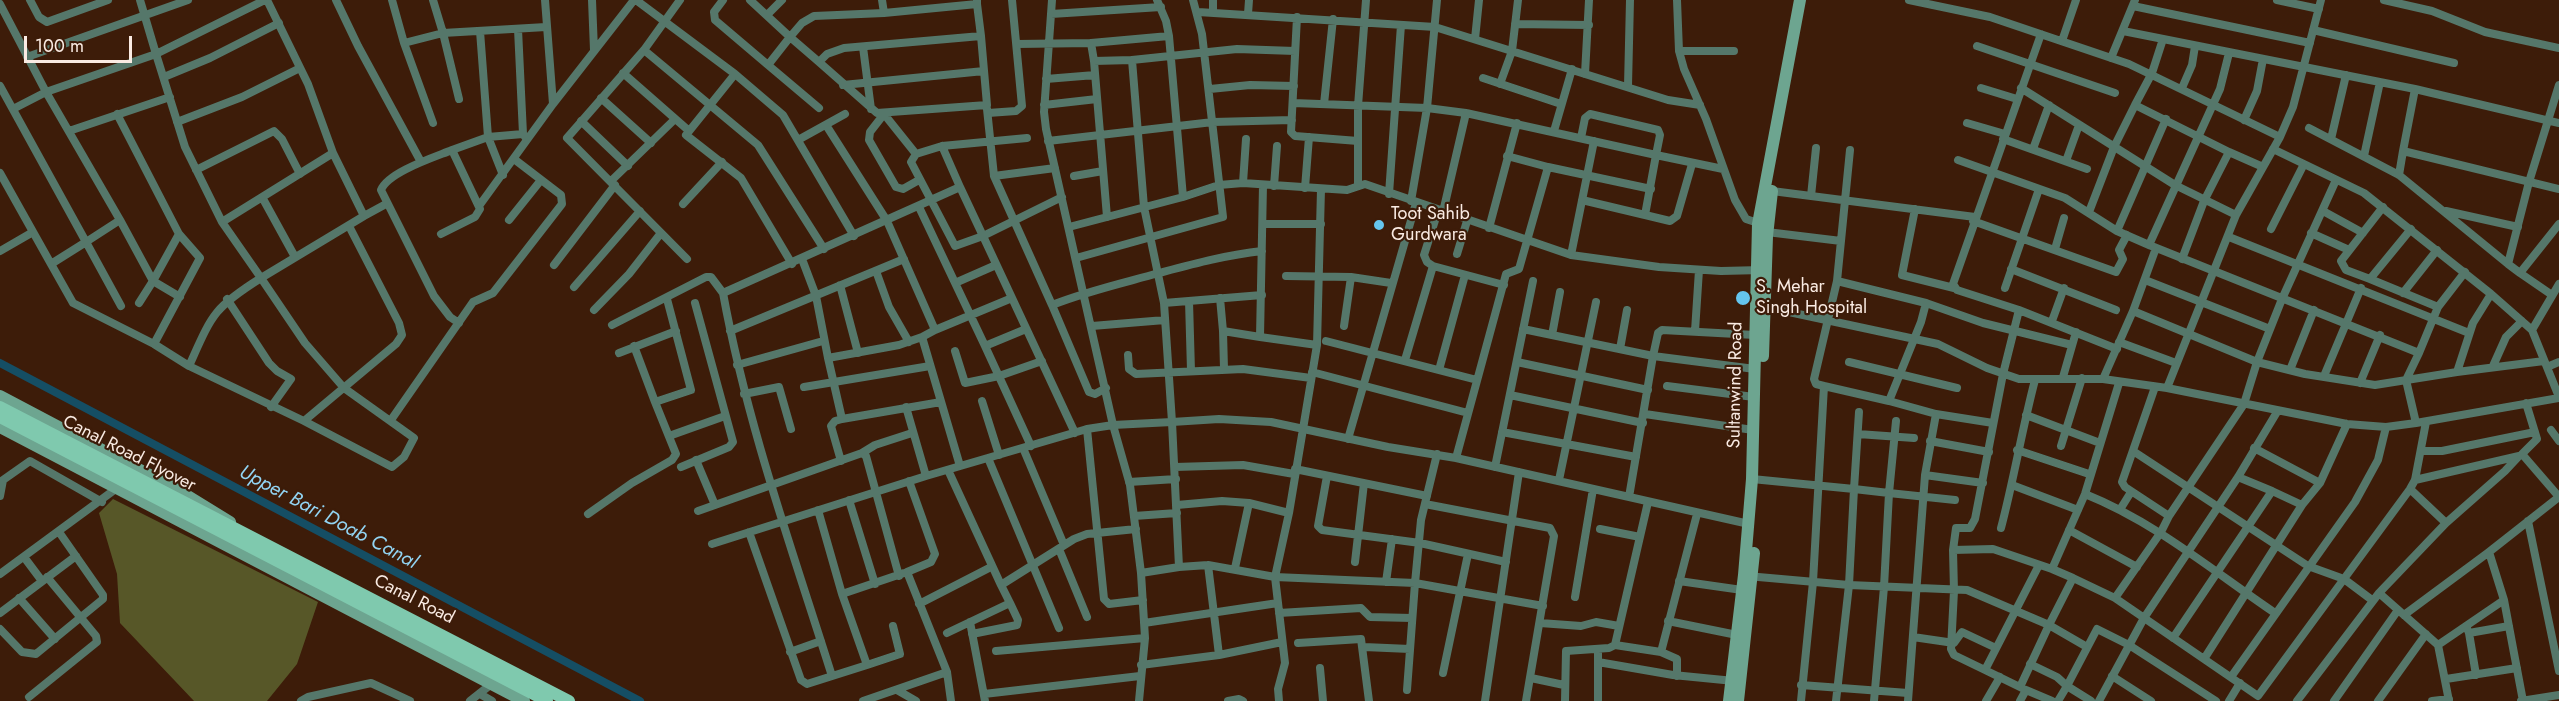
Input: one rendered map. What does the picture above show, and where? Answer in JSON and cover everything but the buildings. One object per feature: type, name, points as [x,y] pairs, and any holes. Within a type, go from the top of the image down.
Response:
[{"type":"main road","name":"Sultanwind Road","points":[[1729,701],[1736,681],[1737,635],[1742,590],[1748,576],[1749,524],[1754,479],[1755,335],[1760,305],[1765,227],[1800,0]]},
{"type":"main road","points":[[1765,227],[1777,145],[1807,0]]},
{"type":"main road","points":[[1738,701],[1736,681],[1748,576],[1754,479],[1760,305]]},
{"type":"main road","points":[[0,396],[178,490],[226,518],[239,536]]},
{"type":"main road","name":"Canal Road Flyover","points":[[0,408],[119,479]]},
{"type":"main road","name":"Canal Road Flyover","points":[[0,417],[119,479],[239,536]]},
{"type":"main road","points":[[0,427],[119,479],[209,537],[499,676],[524,701]]},
{"type":"main road","points":[[209,537],[239,536]]},
{"type":"main road","name":"Canal Road","points":[[239,536],[547,701]]},
{"type":"main road","name":"Canal Road","points":[[499,676],[569,701]]},
{"type":"street","points":[[30,0],[39,18],[47,22],[108,0]]},
{"type":"street","points":[[0,173],[73,303],[154,344],[189,366],[304,421],[392,467],[404,457],[414,438],[344,388],[305,343],[222,222],[196,170],[177,122],[140,0]]},
{"type":"street","points":[[27,57],[188,0]]},
{"type":"street","points":[[13,109],[46,92],[156,54],[266,0],[300,68],[333,153],[364,216]]},
{"type":"street","points":[[336,0],[358,46],[422,162]]},
{"type":"street","points":[[392,0],[404,43],[433,123]]},
{"type":"street","points":[[433,0],[459,99]]},
{"type":"street","points":[[545,0],[553,104]]},
{"type":"street","points":[[592,0],[594,50]]},
{"type":"street","points":[[441,234],[478,215],[479,206],[503,175],[526,138],[635,0],[735,74],[783,115],[854,236]]},
{"type":"street","points":[[680,0],[667,22],[567,140],[613,183],[687,259]]},
{"type":"street","points":[[723,0],[714,12],[715,20],[819,108]]},
{"type":"street","points":[[750,0],[870,109],[885,114],[987,109],[1016,111],[1022,106],[1012,0]]},
{"type":"street","points":[[767,15],[782,0]]},
{"type":"street","points":[[882,0],[884,13]]},
{"type":"street","points":[[1052,0],[1044,105],[1048,141],[1085,292],[1113,425],[1129,482],[1141,573],[1145,638],[1139,701]]},
{"type":"street","points":[[1094,0],[1095,11]]},
{"type":"street","points":[[1076,258],[1223,218],[1205,52],[1198,12],[1193,0]]},
{"type":"street","points":[[1213,12],[1214,0]]},
{"type":"street","points":[[1248,14],[1249,0]]},
{"type":"street","points":[[1358,186],[1358,106],[1366,0]]},
{"type":"street","points":[[1348,439],[1413,202],[1427,108],[1437,0]]},
{"type":"street","points":[[1475,39],[1479,0]]},
{"type":"street","points":[[1500,84],[1512,51],[1518,0]]},
{"type":"street","points":[[1585,74],[1589,0]]},
{"type":"street","points":[[1628,86],[1630,0]]},
{"type":"street","points":[[1677,0],[1679,51],[1741,212],[1746,219],[1765,227],[1841,241]]},
{"type":"street","points":[[1910,0],[1990,17],[2152,73],[2280,137]]},
{"type":"street","points":[[2062,41],[2076,0]]},
{"type":"street","points":[[2167,388],[2236,216],[2280,137],[2293,106],[2305,66],[2320,4],[2277,0]]},
{"type":"street","points":[[2384,0],[2432,11],[2485,32],[2559,48]]},
{"type":"street","points":[[768,65],[802,23],[814,16],[884,13],[977,2],[994,176],[1089,392],[1095,394],[1106,388]]},
{"type":"street","points":[[2111,58],[2134,3],[2310,43]]},
{"type":"street","points":[[0,4],[4,20],[153,281],[180,297]]},
{"type":"street","points":[[1051,14],[1159,4],[1168,36],[1183,197]]},
{"type":"street","points":[[1198,12],[1435,27],[1668,100],[1700,105]]},
{"type":"street","points":[[1298,17],[1293,135],[1358,141]]},
{"type":"street","points":[[1324,104],[1332,19]]},
{"type":"street","points":[[164,77],[210,58],[279,23]]},
{"type":"street","points":[[1515,24],[1589,26]]},
{"type":"street","points":[[1389,194],[1398,107],[1401,25]]},
{"type":"street","points":[[404,43],[443,33],[546,27]]},
{"type":"street","points":[[518,29],[526,138]]},
{"type":"street","points":[[2123,30],[2415,89],[2559,123]]},
{"type":"street","points":[[2313,30],[2454,63]]},
{"type":"street","points":[[480,31],[488,137],[503,175]]},
{"type":"street","points":[[1953,288],[1974,219],[2041,34]]},
{"type":"street","points":[[819,62],[834,50],[981,36]]},
{"type":"street","points":[[1017,44],[1091,43],[1168,36]]},
{"type":"street","points":[[2089,212],[2114,147],[2152,73],[2163,39]]},
{"type":"street","points":[[1091,43],[1107,217]]},
{"type":"street","points":[[1977,46],[2115,93]]},
{"type":"street","points":[[2182,88],[2192,65],[2195,46]]},
{"type":"street","points":[[863,47],[870,109]]},
{"type":"street","points":[[644,50],[758,145],[824,249]]},
{"type":"street","points":[[1094,61],[1132,60],[1237,50],[1295,51]]},
{"type":"street","points":[[1679,51],[1734,51]]},
{"type":"street","points":[[2103,379],[2145,280],[2152,247],[2175,185],[2224,78],[2229,53]]},
{"type":"street","points":[[1132,60],[1144,207],[1164,303],[1176,479],[1179,567]]},
{"type":"street","points":[[2244,120],[2257,91],[2263,60]]},
{"type":"street","points":[[177,122],[252,93],[300,68]]},
{"type":"street","points":[[1554,131],[1572,69]]},
{"type":"street","points":[[843,85],[984,71]]},
{"type":"street","points":[[623,73],[688,130]]},
{"type":"street","points":[[735,74],[688,130],[687,137],[741,178],[792,264]]},
{"type":"street","points":[[1046,79],[1095,75]]},
{"type":"street","points":[[2331,139],[2346,75]]},
{"type":"street","points":[[1483,78],[1561,104]]},
{"type":"street","points":[[2364,156],[2380,82]]},
{"type":"street","points":[[1210,89],[1250,85],[1294,86]]},
{"type":"street","points":[[2508,264],[2529,182],[2559,85]]},
{"type":"street","points":[[0,86],[121,306]]},
{"type":"street","points":[[1981,88],[2017,99]]},
{"type":"street","points":[[2021,88],[2175,185],[2236,216]]},
{"type":"street","points":[[2399,175],[2415,89]]},
{"type":"street","points":[[69,131],[170,97]]},
{"type":"street","points":[[601,98],[651,143]]},
{"type":"street","points":[[1044,105],[1097,99]]},
{"type":"street","points":[[1293,103],[1427,108],[1466,113],[1723,169]]},
{"type":"street","points":[[2033,149],[2049,105]]},
{"type":"street","points":[[2135,105],[2263,167]]},
{"type":"street","points":[[1466,113],[1441,212],[1424,255],[1427,262],[1433,266],[1504,285]]},
{"type":"street","points":[[117,114],[179,234],[200,260],[154,344]]},
{"type":"street","points":[[798,140],[845,114]]},
{"type":"street","points":[[885,114],[916,154]]},
{"type":"street","points":[[885,114],[870,132],[869,140],[896,187],[903,189],[920,180]]},
{"type":"street","points":[[1581,138],[1585,118],[1590,114],[1658,130],[1660,135],[1646,215]]},
{"type":"street","points":[[554,265],[613,183],[675,119]]},
{"type":"street","points":[[1048,141],[1177,125],[1292,120]]},
{"type":"street","points":[[2117,231],[2144,165],[2166,120]]},
{"type":"street","points":[[581,121],[628,166]]},
{"type":"street","points":[[1489,228],[1516,123]]},
{"type":"street","points":[[1967,123],[2087,169]]},
{"type":"street","points":[[826,124],[887,221],[935,330]]},
{"type":"street","points":[[2066,161],[2079,125]]},
{"type":"street","points":[[2309,128],[2399,175],[2508,264],[2552,295]]},
{"type":"street","points":[[196,170],[274,131],[282,139],[300,174]]},
{"type":"street","points":[[459,323],[450,317],[434,296],[381,190],[385,183],[422,162],[488,137],[526,138]]},
{"type":"street","points":[[1305,188],[1309,137]]},
{"type":"street","points":[[1027,138],[942,146],[916,154],[911,162],[954,246],[983,236],[1062,197]]},
{"type":"street","points":[[1243,183],[1246,139]]},
{"type":"street","points":[[1571,255],[1594,141]]},
{"type":"street","points":[[942,146],[1075,433]]},
{"type":"street","points":[[1274,186],[1277,146]]},
{"type":"street","points":[[1811,196],[1816,148]]},
{"type":"street","points":[[1760,305],[1829,322],[1938,344],[2019,379],[2063,377],[2103,379],[2167,388],[2277,412],[2347,424],[2386,427],[2559,398],[2532,330],[2522,321],[2465,272],[2364,193],[2273,148]]},
{"type":"street","points":[[452,150],[479,206]]},
{"type":"street","points":[[1850,150],[1837,281],[1814,379],[1816,384],[1936,414],[1993,423]]},
{"type":"street","points":[[2182,259],[2204,201],[2229,152]]},
{"type":"street","points":[[2403,152],[2559,189]]},
{"type":"street","points":[[222,222],[333,153]]},
{"type":"street","points":[[1507,156],[1548,168],[1651,189]]},
{"type":"street","points":[[391,420],[473,302],[489,296],[498,288],[562,204],[561,195],[514,159]]},
{"type":"street","points":[[1958,160],[2065,198],[2117,231],[2152,247],[2282,299],[2348,322],[2419,353]]},
{"type":"street","points":[[683,204],[722,162]]},
{"type":"street","points":[[1582,200],[1670,221],[1675,219],[1692,164]]},
{"type":"street","points":[[2271,229],[2304,164]]},
{"type":"street","points":[[994,176],[1055,168]]},
{"type":"street","points":[[1456,458],[1508,272],[1518,269],[1528,242],[1548,168]]},
{"type":"street","points":[[1074,176],[1102,171]]},
{"type":"street","points":[[510,220],[541,180]]},
{"type":"street","points":[[2115,598],[2244,404],[2257,362],[2282,299],[2337,180]]},
{"type":"street","points":[[1069,227],[1183,197],[1219,185],[1243,183],[1347,190],[1365,184],[1571,255],[1659,267],[1699,270],[1762,270]]},
{"type":"street","points":[[1260,337],[1263,185]]},
{"type":"street","points":[[723,293],[960,187]]},
{"type":"street","points":[[1279,701],[1278,689],[1285,670],[1275,577],[1289,513],[1317,345],[1321,276],[1321,189]]},
{"type":"street","points":[[2005,288],[2039,189]]},
{"type":"street","points":[[1772,191],[1915,209],[1974,219],[2118,272],[2123,259],[2119,250],[2127,235]]},
{"type":"street","points":[[262,197],[295,257]]},
{"type":"street","points":[[189,366],[211,318],[227,299],[386,204]]},
{"type":"street","points":[[919,207],[999,376],[1027,447],[1087,617]]},
{"type":"street","points":[[2383,207],[2341,261],[2343,267],[2439,307]]},
{"type":"street","points":[[1915,209],[1902,274],[1953,288],[2052,321],[2076,332],[2176,363]]},
{"type":"street","points":[[2442,210],[2518,227]]},
{"type":"street","points":[[574,287],[640,211]]},
{"type":"street","points":[[2323,211],[2363,233]]},
{"type":"street","points":[[2055,249],[2064,218]]},
{"type":"street","points":[[51,264],[120,220]]},
{"type":"street","points":[[1457,254],[1467,221]]},
{"type":"street","points":[[1263,224],[1321,224]]},
{"type":"street","points":[[2520,273],[2559,224]]},
{"type":"street","points":[[304,421],[396,344],[402,335],[399,323],[349,226]]},
{"type":"street","points":[[2370,279],[2411,229]]},
{"type":"street","points":[[0,251],[33,232]]},
{"type":"street","points":[[594,310],[629,274],[661,232]]},
{"type":"street","points":[[2311,233],[2349,250]]},
{"type":"street","points":[[139,303],[179,234]]},
{"type":"street","points":[[2229,237],[2469,333]]},
{"type":"street","points":[[2403,293],[2437,250]]},
{"type":"street","points":[[1052,305],[1085,292],[1221,256],[1262,251]]},
{"type":"street","points":[[802,259],[816,296],[823,341],[842,419]]},
{"type":"street","points":[[730,331],[904,259]]},
{"type":"street","points":[[955,283],[996,265]]},
{"type":"street","points":[[1405,360],[1433,266]]},
{"type":"street","points":[[2011,269],[2116,310]]},
{"type":"street","points":[[1695,331],[1699,270]]},
{"type":"street","points":[[876,271],[890,307],[909,342]]},
{"type":"street","points":[[2416,423],[2406,380],[2439,307],[2465,272]]},
{"type":"street","points":[[1439,370],[1465,275]]},
{"type":"street","points":[[1286,276],[1351,276],[1391,283]]},
{"type":"street","points":[[1344,326],[1351,276]]},
{"type":"street","points":[[612,326],[709,277],[714,279],[723,293],[744,394],[770,484],[832,676]]},
{"type":"street","points":[[2145,280],[2270,329]]},
{"type":"street","points":[[1495,466],[1533,281]]},
{"type":"street","points":[[1837,281],[1926,303],[1983,323],[2072,345]]},
{"type":"street","points":[[2532,330],[2559,284]]},
{"type":"street","points":[[840,285],[858,353]]},
{"type":"street","points":[[2052,321],[2064,288]]},
{"type":"street","points":[[2324,376],[2361,288]]},
{"type":"street","points":[[1552,335],[1560,292]]},
{"type":"street","points":[[1164,303],[1262,294]]},
{"type":"street","points":[[2457,372],[2475,317],[2491,294]]},
{"type":"street","points":[[828,358],[909,342],[1012,298]]},
{"type":"street","points":[[1220,298],[1224,369]]},
{"type":"street","points":[[227,299],[269,363],[291,379],[271,407]]},
{"type":"street","points":[[655,402],[687,394],[691,390],[667,299]]},
{"type":"street","points":[[1189,301],[1191,371]]},
{"type":"street","points":[[1559,480],[1572,408],[1596,302]]},
{"type":"street","points":[[681,466],[732,445],[695,303]]},
{"type":"street","points":[[1889,401],[1915,338],[1926,303]]},
{"type":"street","points":[[1620,349],[1627,310]]},
{"type":"street","points":[[2019,310],[2003,374],[1973,525],[1970,528],[1956,528],[1953,550],[1954,591],[1951,643],[1954,655],[2052,701]]},
{"type":"street","points":[[2290,370],[2314,310]]},
{"type":"street","points":[[2133,311],[2257,362],[2375,385],[2493,366],[2559,362]]},
{"type":"street","points":[[1092,326],[1165,320]]},
{"type":"street","points":[[2493,366],[2506,338],[2522,321]]},
{"type":"street","points":[[985,346],[1026,329]]},
{"type":"street","points":[[1523,329],[1653,356],[1755,369]]},
{"type":"street","points":[[1629,497],[1658,333],[1662,330],[1755,335]]},
{"type":"street","points":[[619,353],[676,331]]},
{"type":"street","points":[[1223,331],[1317,345]]},
{"type":"street","points":[[2063,377],[2076,332]]},
{"type":"street","points":[[2360,383],[2380,336]]},
{"type":"street","points":[[922,337],[960,466]]},
{"type":"street","points":[[1326,340],[1477,380]]},
{"type":"street","points":[[737,365],[823,341]]},
{"type":"street","points":[[588,514],[672,459],[676,454],[634,346]]},
{"type":"street","points":[[955,351],[965,383],[999,376],[1041,361]]},
{"type":"street","points":[[1128,355],[1129,369],[1132,374],[1224,369],[1312,375],[1363,384],[1468,413]]},
{"type":"street","points":[[1516,362],[1648,390]]},
{"type":"street","points":[[1849,362],[1957,388]]},
{"type":"street","points":[[804,387],[930,366]]},
{"type":"street","points":[[2061,446],[2082,378]]},
{"type":"street","points":[[2001,528],[2012,485],[2017,450],[2035,380]]},
{"type":"street","points":[[2052,569],[2085,494],[2089,474],[2120,383]]},
{"type":"street","points":[[1668,386],[1754,398]]},
{"type":"street","points":[[1801,701],[1813,582],[1824,386]]},
{"type":"street","points":[[744,394],[779,387],[791,429]]},
{"type":"street","points":[[2156,387],[2122,482],[2131,492],[2169,516]]},
{"type":"street","points":[[1510,395],[1572,408],[1753,430]]},
{"type":"street","points":[[982,401],[999,455]]},
{"type":"street","points":[[842,460],[831,426],[835,421],[941,402]]},
{"type":"street","points":[[2297,701],[2372,600],[2445,523],[2536,441],[2526,403]]},
{"type":"street","points":[[906,408],[926,476]]},
{"type":"street","points":[[1836,701],[1849,585],[1859,412]]},
{"type":"street","points":[[2099,701],[2144,618],[2218,508],[2277,412]]},
{"type":"street","points":[[1802,685],[1874,690],[1908,697],[1925,475],[1936,414]]},
{"type":"street","points":[[669,436],[725,416]]},
{"type":"street","points":[[2026,416],[2100,443]]},
{"type":"street","points":[[712,544],[909,481],[1087,429],[1113,425],[1245,419],[1302,427],[1348,439],[1495,466],[1697,514],[1749,524]]},
{"type":"street","points":[[1874,701],[1896,422]]},
{"type":"street","points":[[1953,550],[1993,549],[2052,569],[2115,598],[2262,698],[2344,579],[2410,489],[2415,480],[2426,422]]},
{"type":"street","points":[[2204,659],[2302,505],[2319,483],[2347,424]]},
{"type":"street","points":[[2231,677],[2369,480],[2378,459],[2386,427]]},
{"type":"street","points":[[1087,429],[1106,602],[1143,600]]},
{"type":"street","points":[[2551,430],[2559,441]]},
{"type":"street","points":[[1502,432],[1636,457]]},
{"type":"street","points":[[2421,451],[2442,450],[2535,432]]},
{"type":"street","points":[[698,511],[912,433]]},
{"type":"street","points":[[1858,434],[1914,438]]},
{"type":"street","points":[[1930,441],[1989,452]]},
{"type":"street","points":[[2254,448],[2319,483]]},
{"type":"street","points":[[2017,450],[2089,474]]},
{"type":"street","points":[[2133,451],[2247,528],[2308,566],[2344,579],[2372,600]]},
{"type":"street","points":[[862,453],[866,456],[903,574],[919,604],[947,672],[951,701]]},
{"type":"street","points":[[1407,690],[1420,543],[1426,500],[1437,454]]},
{"type":"street","points":[[2415,480],[2520,455]]},
{"type":"street","points":[[2334,701],[2401,612],[2489,552],[2559,497],[2520,455]]},
{"type":"street","points":[[988,458],[1059,628]]},
{"type":"street","points":[[696,460],[715,505]]},
{"type":"street","points":[[0,496],[3,480],[30,461],[102,502]]},
{"type":"street","points":[[1175,467],[1243,465],[1327,476],[1550,528],[1554,536],[1527,701]]},
{"type":"street","points":[[948,470],[1018,620],[1017,625],[972,634]]},
{"type":"street","points":[[1485,701],[1519,472]]},
{"type":"street","points":[[1925,475],[1983,483]]},
{"type":"street","points":[[1327,476],[1320,529],[1420,543],[1506,562]]},
{"type":"street","points":[[2238,477],[2302,505]]},
{"type":"street","points":[[0,574],[102,502],[119,479]]},
{"type":"street","points":[[1129,482],[1176,479]]},
{"type":"street","points":[[1754,479],[1924,495],[1954,500]]},
{"type":"street","points":[[842,594],[903,574],[931,562],[935,554],[909,481]]},
{"type":"street","points":[[1355,562],[1364,483]]},
{"type":"street","points":[[2012,485],[2078,510]]},
{"type":"street","points":[[1575,597],[1593,489]]},
{"type":"street","points":[[2410,489],[2445,523]]},
{"type":"street","points":[[2173,639],[2272,491]]},
{"type":"street","points":[[2121,508],[2131,492]]},
{"type":"street","points":[[2085,494],[2121,508],[2161,532],[2275,613]]},
{"type":"street","points":[[849,500],[875,584]]},
{"type":"street","points":[[1134,516],[1222,501],[1249,503],[1289,513]]},
{"type":"street","points":[[1615,645],[1648,502]]},
{"type":"street","points":[[1235,568],[1249,503]]},
{"type":"street","points":[[818,510],[842,594],[867,665]]},
{"type":"street","points":[[1661,652],[1697,514]]},
{"type":"street","points":[[2528,521],[2559,671]]},
{"type":"street","points":[[1001,585],[1087,534],[1136,529]]},
{"type":"street","points":[[1599,529],[1640,537]]},
{"type":"street","points":[[2069,530],[2137,567]]},
{"type":"street","points":[[0,629],[15,647],[27,654],[36,654],[104,597],[59,532]]},
{"type":"street","points":[[749,532],[798,675],[807,684],[900,654],[893,626]]},
{"type":"street","points":[[1386,582],[1392,539]]},
{"type":"street","points":[[2489,552],[2504,600],[2523,701],[2559,695]]},
{"type":"street","points":[[1443,673],[1468,554]]},
{"type":"street","points":[[0,613],[76,556]]},
{"type":"street","points":[[24,557],[96,636],[97,642],[29,697]]},
{"type":"street","points":[[1141,573],[1208,565],[1235,568],[1275,577],[1415,584],[1543,606]]},
{"type":"street","points":[[1208,565],[1219,655]]},
{"type":"street","points":[[1986,670],[2040,565]]},
{"type":"street","points":[[919,604],[992,567]]},
{"type":"street","points":[[1748,576],[1849,585],[1967,590],[2049,625],[2087,647]]},
{"type":"street","points":[[2020,701],[2030,664],[2073,578]]},
{"type":"street","points":[[1679,581],[1742,590]]},
{"type":"street","points":[[2379,593],[2438,645],[2449,700],[2432,701]]},
{"type":"street","points":[[19,598],[55,639]]},
{"type":"street","points":[[2438,645],[2467,630],[2504,600]]},
{"type":"street","points":[[947,633],[1010,603]]},
{"type":"street","points":[[1144,623],[1212,612],[1279,608],[1361,608],[1370,617],[1412,618]]},
{"type":"street","points":[[1668,621],[1737,635]]},
{"type":"street","points":[[970,622],[985,698],[1140,676]]},
{"type":"street","points":[[1540,623],[1581,626],[1596,622],[1619,626]]},
{"type":"street","points":[[2467,630],[2509,626]]},
{"type":"street","points":[[2058,701],[2097,628],[2129,645],[2216,701]]},
{"type":"street","points":[[2467,630],[2476,675]]},
{"type":"street","points":[[1913,637],[1951,643],[1956,641],[1962,632],[1996,648]]},
{"type":"street","points":[[2378,701],[2426,634]]},
{"type":"street","points":[[1298,643],[1357,637],[1361,639],[1364,647],[1369,701]]},
{"type":"street","points":[[996,651],[1145,638]]},
{"type":"street","points":[[790,652],[821,641]]},
{"type":"street","points":[[1142,665],[1219,655],[1282,642]]},
{"type":"street","points":[[1564,701],[1566,651],[1598,649],[1615,645],[1661,652],[1677,659],[1677,676]]},
{"type":"street","points":[[1364,647],[1410,649]]},
{"type":"street","points":[[1598,649],[1598,701]]},
{"type":"street","points":[[1598,662],[1677,676],[1736,681]]},
{"type":"street","points":[[2030,664],[2057,677],[2091,701]]},
{"type":"street","points":[[1320,668],[1323,701]]},
{"type":"street","points":[[2446,678],[2517,668]]},
{"type":"street","points":[[863,701],[947,672]]},
{"type":"street","points":[[470,701],[499,676]]},
{"type":"street","points":[[1986,701],[2000,676]]},
{"type":"street","points":[[2112,676],[2151,701]]},
{"type":"street","points":[[1531,678],[1564,685]]},
{"type":"street","points":[[301,701],[308,697],[371,683],[403,700]]},
{"type":"street","points":[[2229,701],[2240,683]]},
{"type":"street","points":[[897,690],[916,701]]},
{"type":"street","points":[[480,694],[492,701]]},
{"type":"street","points":[[1228,701],[1239,699],[1243,701]]},
{"type":"shaded area","points":[[113,499],[318,602],[297,664],[267,701],[194,701],[120,623],[117,574],[99,513]]},
{"type":"waterway","name":"Upper Bari Doab Canal","points":[[0,363],[640,701]]},
{"type":"place","name":"Toot Sahib Gurdwara","points":[[1379,225]]},
{"type":"place","name":"S. Mehar Singh Hospital","points":[[1743,298]]}]
